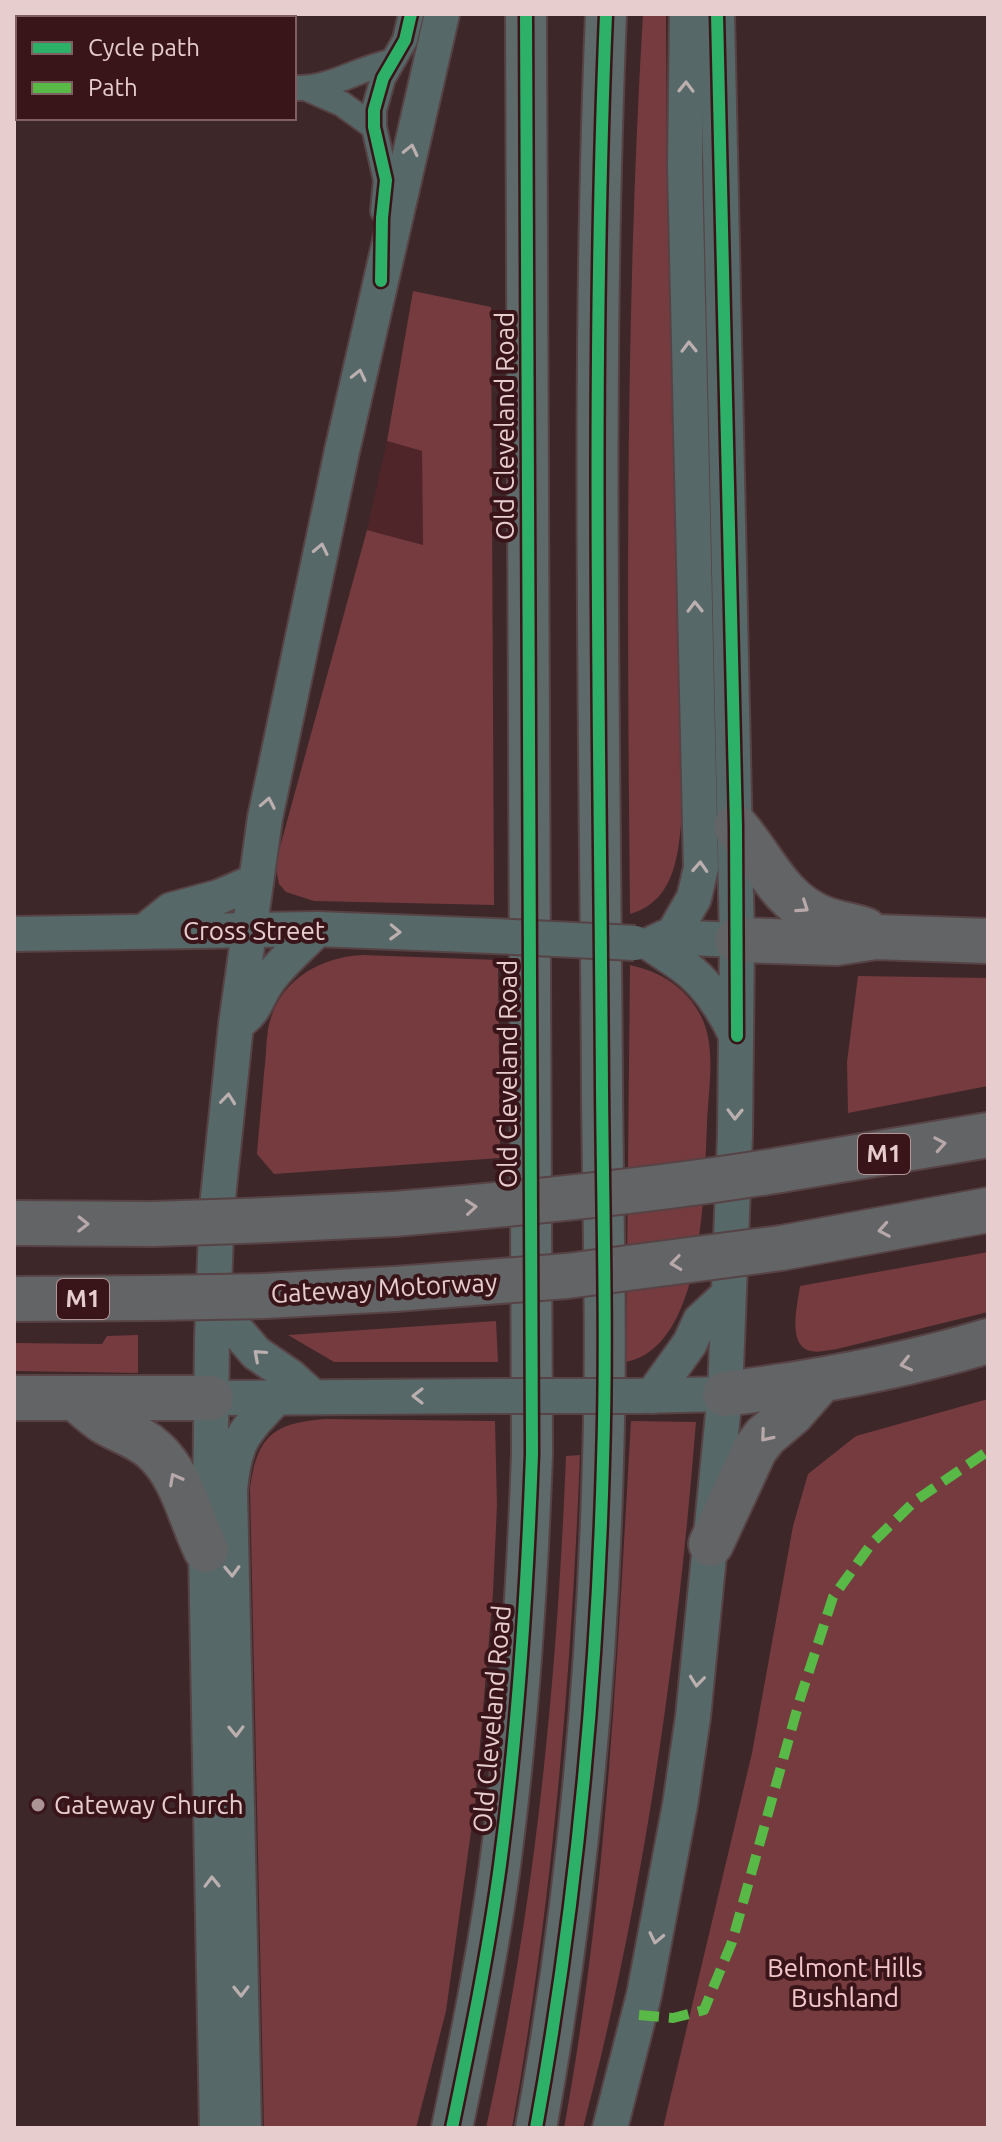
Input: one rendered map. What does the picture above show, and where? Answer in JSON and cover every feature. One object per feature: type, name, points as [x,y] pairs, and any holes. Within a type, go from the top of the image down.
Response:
[{"type":"highway","name":"Old Cleveland Road","points":[[452,2128],[484,1967],[511,1769],[524,1619],[532,1454],[526,14]]},
{"type":"highway","points":[[536,2128],[560,1977],[581,1803],[594,1662],[604,1456],[598,245],[606,14]]},
{"type":"highway","points":[[736,827],[756,850],[775,883],[789,897],[824,919],[864,929],[876,937]]},
{"type":"highway","points":[[737,940],[836,943],[876,937],[988,941]]},
{"type":"highway","name":"M1","points":[[14,1223],[153,1224],[268,1220],[394,1214],[579,1198],[689,1185],[988,1135]]},
{"type":"highway","name":"Gateway Motorway","points":[[14,1299],[264,1296],[567,1276],[781,1248],[988,1210]]},
{"type":"highway","points":[[725,1394],[905,1365],[988,1341]]},
{"type":"highway","points":[[711,1544],[755,1449],[820,1381]]},
{"type":"highway","points":[[14,1398],[211,1398]]},
{"type":"highway","points":[[75,1398],[105,1422],[124,1430],[157,1452],[179,1485],[206,1550]]},
{"type":"main road","points":[[217,2128],[206,1550],[210,1516],[217,1207],[236,1025],[265,818],[310,597],[442,14]]},
{"type":"main road","points":[[687,14],[685,167],[701,868],[694,898],[652,941],[702,982],[726,1014],[737,1036]]},
{"type":"main road","points":[[610,2128],[644,1995],[680,1805],[693,1717],[725,1394],[737,1036],[737,940],[717,14]]},
{"type":"main road","points":[[145,931],[171,910],[219,897],[256,881]]},
{"type":"main road","points":[[236,1025],[253,1012],[267,982],[317,929]]},
{"type":"main road","name":"Cross Street","points":[[14,934],[317,929],[652,941],[737,940]]},
{"type":"main road","points":[[645,1396],[690,1343],[700,1321],[728,1295]]},
{"type":"main road","points":[[214,1304],[256,1353],[312,1396]]},
{"type":"main road","points":[[211,1398],[725,1394]]},
{"type":"main road","points":[[244,2128],[230,1491],[239,1442],[277,1397]]},
{"type":"street","points":[[381,281],[386,180],[374,127],[374,110],[391,62],[405,40],[411,14]]},
{"type":"street","points":[[301,89],[339,81],[391,62]]},
{"type":"street","points":[[301,89],[342,104],[374,127]]},
{"type":"shaded area","points":[[387,441],[422,451],[423,545],[367,530]]},
{"type":"green space","points":[[643,14],[666,14],[667,180],[683,800],[678,852],[668,883],[646,907],[630,914],[630,352]]},
{"type":"green space","points":[[413,291],[491,307],[494,905],[314,901],[286,892],[279,884],[275,865],[367,530],[423,545],[422,451],[387,441]]},
{"type":"green space","points":[[363,955],[498,960],[500,1158],[274,1174],[257,1154],[268,1029],[280,998],[290,985],[316,967]]},
{"type":"green space","points":[[630,965],[672,982],[695,1006],[706,1028],[710,1069],[701,1223],[686,1296],[672,1327],[652,1350],[626,1362]]},
{"type":"green space","points":[[858,976],[988,978],[988,1086],[848,1113],[847,1062]]},
{"type":"green space","points":[[988,1252],[988,1312],[824,1351],[811,1351],[798,1341],[795,1323],[800,1286]]},
{"type":"green space","points":[[496,1321],[498,1362],[334,1362],[288,1335]]},
{"type":"green space","points":[[138,1335],[138,1373],[14,1371],[14,1343],[102,1344],[107,1336]]},
{"type":"green space","name":"Belmont Hills Bushland","points":[[988,1399],[988,2128],[663,2128],[752,1753],[793,1526],[808,1474],[856,1436]]},
{"type":"green space","points":[[325,1419],[495,1421],[497,1505],[493,1593],[475,1803],[446,2011],[416,2128],[264,2128],[250,1488],[258,1455],[271,1435],[293,1424]]},
{"type":"green space","points":[[631,1421],[696,1422],[688,1511],[668,1689],[624,1953],[583,2128],[564,2128],[591,1952],[600,1864],[615,1687]]},
{"type":"green space","points":[[580,1455],[558,1793],[538,1961],[512,2128],[486,2128],[518,1961],[541,1794],[557,1625],[566,1456]]},
{"type":"marked path","points":[[639,2015],[673,2018],[704,2010],[732,1942],[800,1699],[833,1597],[872,1543],[916,1500],[988,1451]]},
{"type":"cycle path","points":[[381,281],[386,180],[374,127],[374,110],[383,78],[405,40],[411,14]]},
{"type":"cycle path","points":[[452,2128],[484,1964],[506,1814],[521,1660],[532,1454],[526,14]]},
{"type":"cycle path","points":[[536,2128],[562,1962],[582,1796],[596,1629],[603,1461],[605,1322],[598,417],[606,14]]},
{"type":"cycle path","points":[[717,14],[736,827],[737,1036]]},
{"type":"place","name":"Gateway Church","points":[[38,1805]]}]
